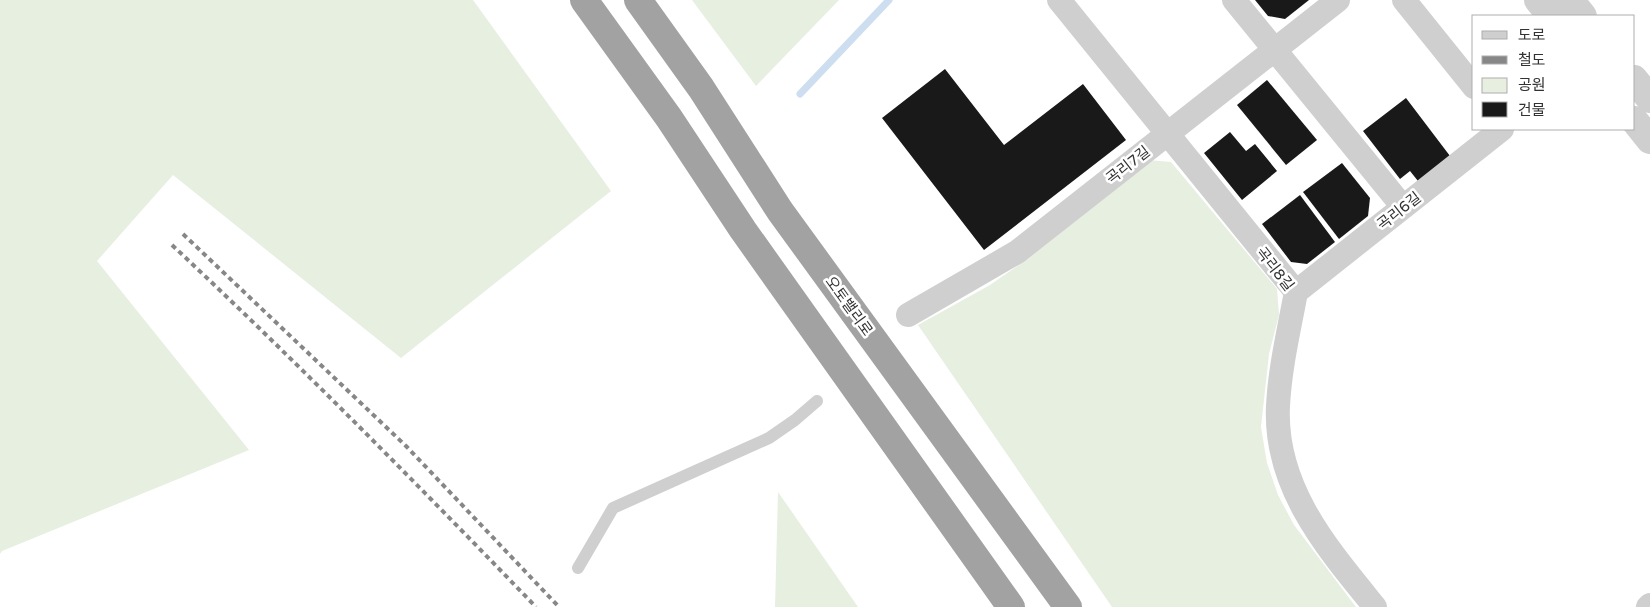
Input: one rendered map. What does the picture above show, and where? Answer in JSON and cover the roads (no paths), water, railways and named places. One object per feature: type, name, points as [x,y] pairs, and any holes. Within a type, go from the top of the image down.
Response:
[{"type":"highway","points":[[584,0],[668,118],[743,230],[1011,607]]},
{"type":"highway","name":"오토밸리로","points":[[638,0],[701,88],[780,211],[1068,607]]},
{"type":"street","name":"곡리8길","points":[[1059,0],[1296,292],[1282,366],[1278,408],[1280,440],[1285,469],[1296,496],[1312,525],[1330,551],[1375,607]]},
{"type":"street","points":[[1234,0],[1403,207]]},
{"type":"street","name":"곡리7길","points":[[908,315],[1017,252],[1338,0]]},
{"type":"street","points":[[1404,0],[1472,85]]},
{"type":"street","points":[[1538,0],[1550,15]]},
{"type":"street","points":[[1570,0],[1582,15]]},
{"type":"street","points":[[1635,80],[1650,99]]},
{"type":"street","points":[[1635,121],[1650,140]]},
{"type":"street","name":"곡리6길","points":[[1296,292],[1501,130]]},
{"type":"lane","points":[[578,568],[613,508],[769,438],[795,420],[817,401]]},
{"type":"waterway","points":[[800,94],[889,0]]},
{"type":"railway","points":[[183,234],[406,446],[559,607]]},
{"type":"railway","points":[[172,245],[356,424],[536,607]]}]
